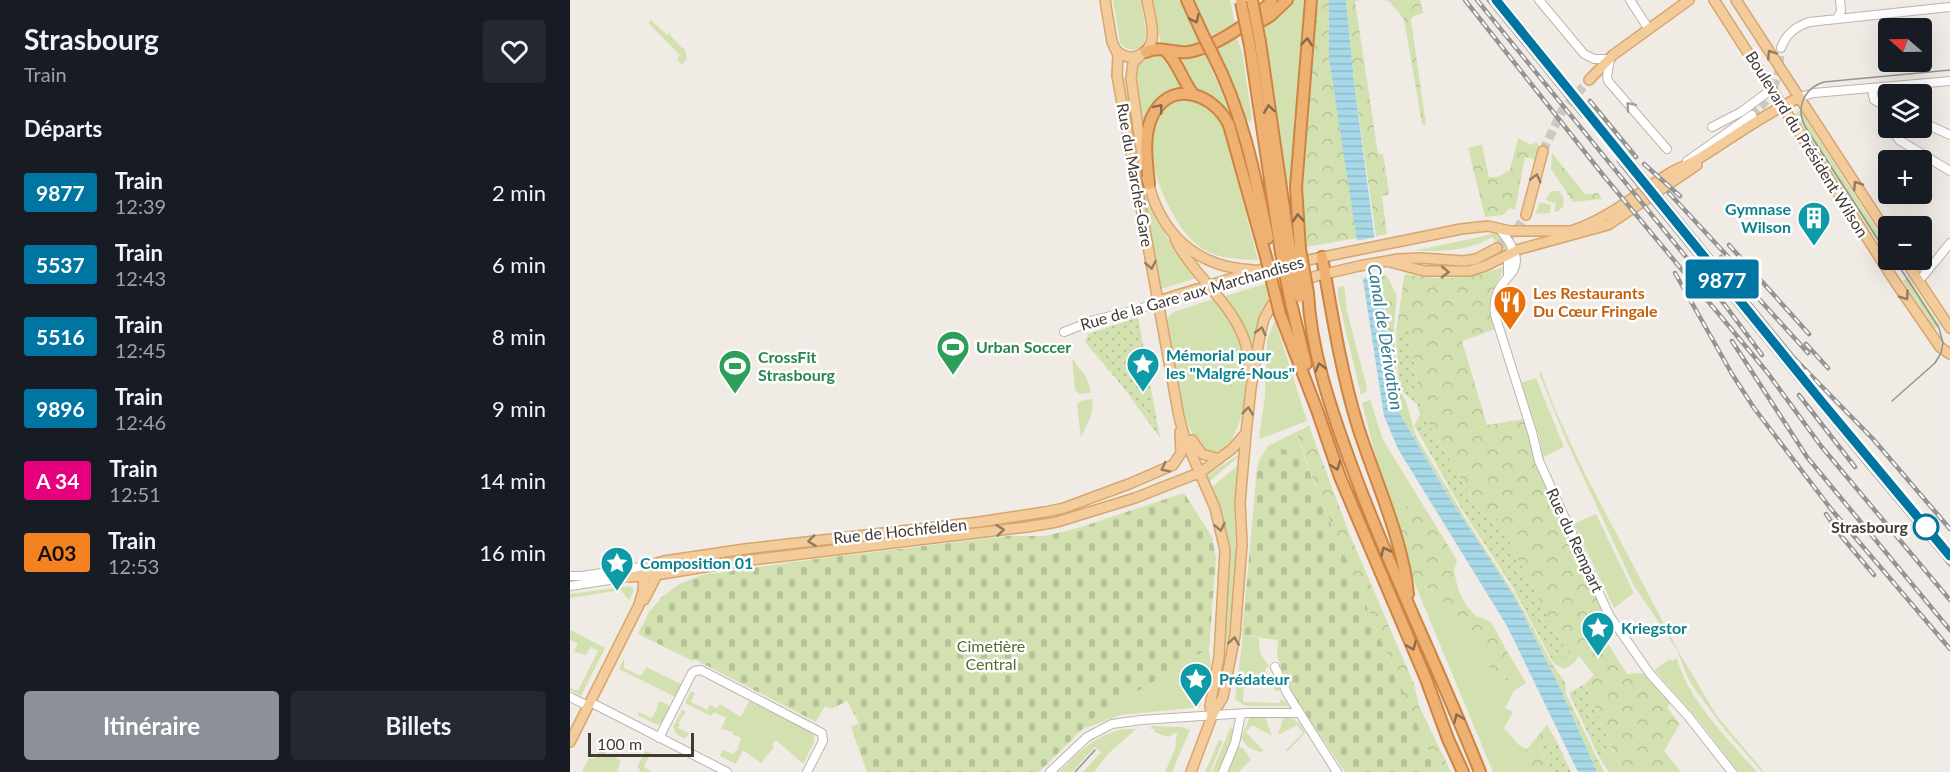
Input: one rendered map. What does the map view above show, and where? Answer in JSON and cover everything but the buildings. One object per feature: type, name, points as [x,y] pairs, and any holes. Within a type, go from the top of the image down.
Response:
[{"type":"highway","points":[[1187,0],[1224,76],[1242,124],[1281,253],[1317,410]]},
{"type":"highway","points":[[1144,53],[1155,48],[1186,53],[1195,51],[1252,19],[1272,0]]},
{"type":"highway","points":[[1225,36],[1252,26],[1270,16],[1287,0]]},
{"type":"highway","points":[[1281,253],[1296,187],[1311,0]]},
{"type":"highway","points":[[1244,1],[1255,44],[1281,253],[1293,303],[1292,344],[1340,477],[1463,772]]},
{"type":"highway","points":[[1165,50],[1174,58],[1193,94],[1212,103],[1224,115],[1281,253]]},
{"type":"highway","points":[[1149,184],[1146,140],[1151,118],[1157,108],[1171,97],[1193,94]]},
{"type":"highway","points":[[1322,256],[1338,346],[1358,427],[1372,462],[1406,573],[1409,604]]},
{"type":"highway","points":[[1293,303],[1309,324],[1330,404],[1380,541],[1480,772]]},
{"type":"main road","name":"Rue du Marché-Gare","points":[[1105,0],[1118,58],[1117,76],[1179,418]]},
{"type":"main road","points":[[1147,0],[1154,37],[1152,45],[1133,63],[1131,78],[1140,144],[1149,184],[1160,213],[1183,254],[1238,324],[1248,350],[1251,388]]},
{"type":"main road","points":[[1589,80],[1609,59],[1648,28],[1689,0]]},
{"type":"main road","name":"Boulevard du Président Wilson","points":[[1714,0],[1896,283],[1940,347],[1950,354]]},
{"type":"main road","name":"Boulevard du Président Wilson","points":[[1736,0],[1878,218]]},
{"type":"main road","points":[[1115,49],[1129,57],[1144,53]]},
{"type":"main road","points":[[1772,89],[1790,82]]},
{"type":"main road","points":[[1571,231],[1593,223],[1672,171],[1688,165],[1782,105],[1800,97]]},
{"type":"main road","points":[[1385,261],[1413,269],[1469,271],[1512,252],[1608,225],[1690,170],[1723,144]]},
{"type":"main road","points":[[1526,215],[1544,151]]},
{"type":"main road","name":"Rue de la Gare aux Marchandises","points":[[1158,301],[1260,270],[1461,229],[1488,226],[1510,231],[1571,231]]},
{"type":"main road","points":[[1174,237],[1214,264],[1241,270],[1260,270]]},
{"type":"main road","points":[[1191,772],[1212,716],[1223,697],[1235,635],[1242,544],[1240,503],[1246,433],[1260,335],[1264,319],[1270,308],[1277,298],[1292,286],[1306,279],[1385,261],[1420,258],[1464,261],[1497,248]]},
{"type":"main road","points":[[1912,270],[1950,328]]},
{"type":"main road","points":[[1179,418],[1198,451],[1208,458],[1220,459]]},
{"type":"main road","points":[[1179,418],[1185,439],[1215,508],[1225,557],[1219,657],[1210,706],[1212,716]]},
{"type":"main road","name":"Rue de Hochfelden","points":[[647,566],[664,561],[745,549],[979,522],[1064,508],[1173,465],[1181,450],[1179,418]]},
{"type":"main road","name":"Rue de Hochfelden","points":[[629,578],[742,561],[1042,525],[1135,498],[1200,472],[1220,459],[1246,433]]},
{"type":"main road","points":[[570,742],[639,605],[644,587],[642,577],[647,566],[655,570],[656,575],[646,597],[639,605]]},
{"type":"street","points":[[1539,0],[1588,57],[1609,59],[1608,81],[1667,149]]},
{"type":"street","points":[[1630,0],[1648,28]]},
{"type":"street","points":[[1839,15],[1840,0]]},
{"type":"street","points":[[1781,48],[1790,32],[1797,26],[1809,22],[1839,15],[1848,17],[1950,7]]},
{"type":"street","points":[[1800,97],[1814,93],[1950,81]]},
{"type":"street","points":[[1712,127],[1741,112],[1772,89]]},
{"type":"street","points":[[1872,89],[1874,100],[1878,102]]},
{"type":"street","points":[[1672,171],[1752,115]]},
{"type":"street","points":[[1932,127],[1950,135]]},
{"type":"street","points":[[1898,138],[1950,171]]},
{"type":"street","points":[[1499,228],[1512,252],[1571,231]]},
{"type":"street","points":[[1919,281],[1950,243]]},
{"type":"street","name":"Rue du Rempart","points":[[1512,252],[1508,276],[1497,292],[1494,304],[1495,315],[1539,461],[1609,615],[1650,674],[1688,716],[1732,772]]},
{"type":"street","name":"Rue de la Gare aux Marchandises","points":[[1064,332],[1094,320],[1140,309],[1158,301]]},
{"type":"street","name":"Rue de Hochfelden","points":[[570,576],[647,566]]},
{"type":"street","name":"Rue de Hochfelden","points":[[570,586],[629,578]]},
{"type":"street","points":[[1275,667],[1299,713],[1337,772]]},
{"type":"street","points":[[659,738],[692,673],[701,670],[822,733],[823,741],[807,772]]},
{"type":"street","points":[[570,697],[589,704],[724,771]]},
{"type":"street","points":[[1050,772],[1082,740],[1106,726],[1141,720],[1299,713]]},
{"type":"street","points":[[1223,772],[1235,743],[1241,714]]},
{"type":"green space","points":[[1113,0],[1141,0],[1146,33],[1143,47],[1131,50],[1120,43]]},
{"type":"green space","points":[[1153,0],[1181,0],[1200,41],[1181,46],[1161,44]]},
{"type":"green space","points":[[1193,0],[1230,0],[1235,24],[1211,36]]},
{"type":"green space","points":[[1293,0],[1304,0],[1292,184],[1287,185],[1264,23],[1282,13]]},
{"type":"green space","points":[[1314,0],[1329,0],[1329,59],[1358,238],[1305,247],[1301,209]]},
{"type":"green space","points":[[1346,0],[1363,0],[1355,1],[1378,154],[1383,154],[1389,192],[1388,195],[1382,196],[1387,234],[1376,236],[1354,82]]},
{"type":"green space","points":[[1381,0],[1420,0],[1423,13],[1412,17],[1411,20],[1426,125],[1422,124],[1404,19],[1389,1]]},
{"type":"green space","points":[[650,19],[667,35],[671,32],[670,35],[685,49],[687,59],[682,65],[677,59],[680,55],[649,24]]},
{"type":"green space","points":[[1237,37],[1242,52],[1252,118],[1250,123],[1246,119],[1216,48]]},
{"type":"green space","points":[[1158,53],[1168,57],[1184,89],[1155,104],[1142,124],[1136,70],[1141,62]]},
{"type":"green space","points":[[1204,53],[1233,117],[1250,181],[1225,110],[1214,98],[1190,86],[1177,58]]},
{"type":"green space","points":[[1121,77],[1127,77],[1136,158],[1149,203],[1168,239],[1197,278],[1161,289],[1139,181]]},
{"type":"green space","points":[[1186,98],[1208,106],[1223,124],[1258,260],[1220,256],[1200,247],[1189,238],[1179,224],[1161,190],[1151,153],[1154,122],[1167,106]]},
{"type":"green space","points":[[1805,111],[1809,124],[1878,231],[1878,243],[1795,114]]},
{"type":"green space","points":[[1518,138],[1531,145],[1537,142],[1542,151],[1539,150],[1536,160],[1525,157],[1515,210],[1510,208],[1503,215],[1485,217],[1468,148],[1482,145],[1489,177],[1498,177],[1510,170]]},
{"type":"green space","points":[[1552,153],[1585,194],[1598,193],[1602,199],[1573,202],[1551,169]]},
{"type":"green space","points":[[1552,191],[1559,191],[1564,198],[1563,207],[1557,212],[1554,211],[1556,203],[1547,201],[1546,198]]},
{"type":"green space","points":[[1540,202],[1551,205],[1550,213],[1535,214]]},
{"type":"green space","points":[[1497,232],[1508,248],[1500,256],[1489,261],[1477,265],[1449,268],[1412,265],[1470,263],[1491,256],[1501,250],[1494,245],[1495,240],[1492,237],[1464,248],[1444,251],[1413,251]]},
{"type":"green space","points":[[1505,267],[1490,297],[1496,329],[1462,341],[1487,425],[1524,419],[1536,463],[1603,610],[1594,622],[1627,674],[1643,673],[1670,703],[1667,708],[1680,724],[1664,751],[1681,772],[1622,772],[1585,684],[1594,675],[1574,650],[1568,654],[1495,516],[1482,515],[1421,411],[1409,328],[1396,334],[1404,276],[1406,274],[1431,278],[1455,278]]},
{"type":"green space","points":[[1381,275],[1387,276],[1397,296],[1394,325],[1397,388],[1406,401],[1416,436],[1515,595],[1554,667],[1565,682],[1566,694],[1604,772],[1597,772],[1561,690],[1515,598],[1445,491],[1397,409]]},
{"type":"green space","points":[[1908,277],[1940,326],[1934,328],[1903,281]]},
{"type":"green space","points":[[1265,284],[1270,301],[1253,350],[1244,326],[1222,297]]},
{"type":"green space","points":[[1344,286],[1347,311],[1367,388],[1366,392],[1361,395],[1338,298],[1338,287]]},
{"type":"green space","points":[[1214,299],[1241,339],[1246,374],[1238,427],[1231,441],[1221,450],[1208,454],[1195,441],[1184,415],[1166,321],[1176,311]]},
{"type":"green space","points":[[1138,317],[1160,438],[1123,387],[1085,342],[1088,334]]},
{"type":"green space","points":[[1275,320],[1307,421],[1259,439],[1265,396],[1267,340]]},
{"type":"green space","points":[[1409,328],[1421,411],[1482,515],[1495,515],[1568,654],[1553,662],[1512,586],[1463,511],[1414,425],[1420,416],[1417,404],[1399,389],[1396,334]]},
{"type":"green space","points":[[1072,358],[1086,377],[1090,393],[1079,394],[1075,390]]},
{"type":"green space","points":[[1541,372],[1584,472],[1680,654],[1717,716],[1764,772],[1725,730],[1696,691],[1677,650],[1633,584],[1566,440],[1539,373]]},
{"type":"green space","points":[[1536,378],[1564,447],[1543,457],[1539,436],[1521,383]]},
{"type":"green space","points":[[1092,399],[1091,416],[1081,438],[1077,405],[1080,401]]},
{"type":"green space","points":[[1370,400],[1383,440],[1420,500],[1390,513],[1362,403]]},
{"type":"green space","points":[[1309,426],[1349,533],[1414,684],[1419,706],[1451,772],[1438,772],[1321,501],[1296,432]]},
{"type":"green space","points":[[1296,432],[1304,456],[1268,446]]},
{"type":"green space","points":[[1270,445],[1304,456],[1321,501],[1438,772],[1345,772],[1289,689],[1277,656],[1278,640],[1242,635],[1257,468],[1259,460]]},
{"type":"green space","points":[[1238,455],[1238,457],[1209,482],[1207,475]]},
{"type":"green space","points":[[1237,466],[1234,505],[1236,557],[1228,657],[1225,633],[1229,572],[1227,541],[1211,488]]},
{"type":"green space","name":"Cimetière Central","points":[[1184,493],[1212,537],[1216,558],[1209,648],[1095,717],[1039,772],[867,772],[851,727],[859,723],[847,701],[831,709],[825,706],[816,722],[694,659],[693,661],[638,634],[649,612],[662,597],[679,584],[702,575],[1008,536],[1045,536],[1078,528]]},
{"type":"green space","points":[[1420,500],[1457,560],[1454,571],[1458,589],[1466,605],[1476,616],[1491,622],[1508,653],[1508,681],[1492,672],[1475,641],[1456,614],[1430,589],[1414,582],[1390,513]]},
{"type":"green space","points":[[1596,514],[1634,593],[1614,608],[1574,524]]},
{"type":"green space","points":[[1414,582],[1430,589],[1456,614],[1508,681],[1508,653],[1526,683],[1514,691],[1505,708],[1513,712],[1504,728],[1519,745],[1527,749],[1518,772],[1493,772]]},
{"type":"green space","points":[[630,586],[634,590],[629,601],[621,590],[570,598],[570,594]]},
{"type":"green space","points":[[570,630],[605,648],[581,696],[570,688],[578,691],[598,651],[591,647],[586,655],[574,652],[578,644],[570,640]]},
{"type":"green space","points":[[1243,635],[1259,638],[1261,654],[1269,666],[1265,669],[1270,681],[1276,679],[1281,690],[1275,691],[1274,686],[1244,685],[1243,702],[1280,703],[1281,699],[1288,706],[1245,706],[1235,699]]},
{"type":"green space","points":[[1209,648],[1211,666],[1200,707],[1121,715],[1083,729],[1095,717]]},
{"type":"green space","points":[[1574,649],[1579,655],[1575,662],[1565,669],[1553,662]]},
{"type":"green space","points":[[624,658],[624,668],[641,676],[646,667],[681,684],[675,697],[619,669]]},
{"type":"green space","points":[[1677,658],[1682,674],[1700,704],[1757,772],[1738,772],[1702,724],[1654,670],[1670,659],[1672,661]]},
{"type":"green space","points":[[1585,684],[1613,751],[1599,757],[1569,693]]},
{"type":"green space","points":[[691,691],[695,693],[691,702],[707,710],[710,705],[717,708],[720,704],[741,717],[749,701],[809,731],[814,735],[814,742],[803,764],[776,740],[772,745],[774,747],[761,763],[743,750],[736,764],[720,756],[723,750],[733,754],[737,751],[741,738],[732,734],[733,732],[721,729],[726,718],[714,712],[711,716],[685,703]]},
{"type":"green space","points":[[660,701],[670,706],[663,722],[657,725],[638,715],[639,712],[652,718]]},
{"type":"green space","points":[[682,710],[686,712],[678,723],[680,724],[678,728],[689,733],[685,739],[676,734],[673,727]]},
{"type":"green space","points":[[1250,717],[1266,719],[1272,736],[1252,725],[1246,732],[1264,751],[1260,752],[1248,747],[1241,738]]},
{"type":"green space","points":[[1286,717],[1298,722],[1305,733],[1288,751],[1285,751],[1303,733],[1297,725],[1278,735],[1283,719]]},
{"type":"green space","points":[[1547,725],[1556,740],[1539,747],[1552,772],[1518,772],[1527,749]]},
{"type":"green space","points":[[1152,726],[1182,727],[1190,730],[1172,772],[1165,772],[1175,749],[1177,732],[1168,737],[1154,732],[1155,729],[1150,729]]},
{"type":"green space","points":[[1231,726],[1234,732],[1233,738],[1219,772],[1212,772]]},
{"type":"green space","points":[[1124,729],[1136,729],[1108,754],[1094,772],[1083,772],[1101,752],[1095,747],[1072,772],[1059,772],[1096,740]]},
{"type":"green space","points":[[1219,740],[1223,741],[1210,772],[1205,772]]},
{"type":"green space","points":[[1556,740],[1571,772],[1552,772],[1539,746]]},
{"type":"green space","points":[[1238,747],[1243,748],[1251,760],[1239,772],[1228,772]]},
{"type":"green space","points":[[600,750],[606,753],[604,756],[608,754],[621,761],[617,770],[619,772],[582,772],[588,759],[596,758]]},
{"type":"green space","points":[[645,751],[651,753],[644,767],[652,772],[639,772],[640,769],[637,767]]},
{"type":"green space","points":[[1613,751],[1622,772],[1609,772],[1599,757]]},
{"type":"water","name":"Canal de Dérivation","points":[[1329,0],[1346,0],[1354,82],[1397,409],[1445,491],[1515,598],[1561,690],[1597,772],[1578,772],[1507,626],[1398,449],[1384,416],[1329,59]]},
{"type":"pier","points":[[1376,237],[1383,274],[1361,279],[1355,241]]},
{"type":"tunnel","points":[[1752,115],[1767,100],[1775,85],[1781,48]]},
{"type":"tunnel","points":[[1543,151],[1562,111],[1589,80]]},
{"type":"tunnel","points":[[1497,248],[1517,229],[1526,215]]},
{"type":"tram line","points":[[1878,240],[1806,128],[1801,114],[1803,100],[1811,89],[1824,82],[1950,70]]},
{"type":"tram line","points":[[1892,401],[1935,363],[1941,353],[1943,343],[1939,328],[1901,270]]},
{"type":"tram line","points":[[1075,772],[1095,750]]},
{"type":"railway","points":[[1465,0],[1603,175],[1767,372],[1821,446],[1950,600]]},
{"type":"railway","points":[[1477,0],[1725,305],[1762,355]]},
{"type":"railway","points":[[1489,0],[1583,116]]},
{"type":"railway","points":[[1502,0],[1591,110]]},
{"type":"railway","points":[[1590,101],[1636,157]]},
{"type":"railway","points":[[1581,105],[1630,165]]},
{"type":"railway","points":[[1627,154],[1793,357],[1873,439],[1950,529]]},
{"type":"railway","points":[[1619,161],[1950,564]]},
{"type":"railway","points":[[1644,164],[1680,196]]},
{"type":"railway","points":[[1669,193],[1732,261]]},
{"type":"railway","points":[[1729,245],[1809,334]]},
{"type":"railway","points":[[1721,257],[1808,353]]},
{"type":"railway","points":[[1675,273],[1732,374],[1754,408],[1831,509],[1950,649]]},
{"type":"railway","points":[[1732,341],[1807,457],[1950,630]]},
{"type":"railway","points":[[1806,344],[1828,368]]},
{"type":"railway","points":[[1799,395],[1855,467]]},
{"type":"railway","points":[[1826,514],[1874,575]]},
{"type":"train","name":"9877","points":[[1496,0],[1950,556]]},
{"type":"place","name":"Gymnase Wilson","points":[[1814,247]]},
{"type":"place","name":"Les Restaurants Du Cœur Fringale","points":[[1510,331]]},
{"type":"place","name":"Urban Soccer","points":[[953,376]]},
{"type":"place","name":"Mémorial pour les \"Malgré-Nous\"","points":[[1143,393]]},
{"type":"place","name":"CrossFit Strasbourg","points":[[735,395]]},
{"type":"place","name":"Strasbourg","points":[[1926,527]]},
{"type":"place","name":"Composition 01","points":[[617,592]]},
{"type":"place","name":"Kriegstor","points":[[1598,657]]},
{"type":"place","name":"Prédateur","points":[[1196,708]]}]
